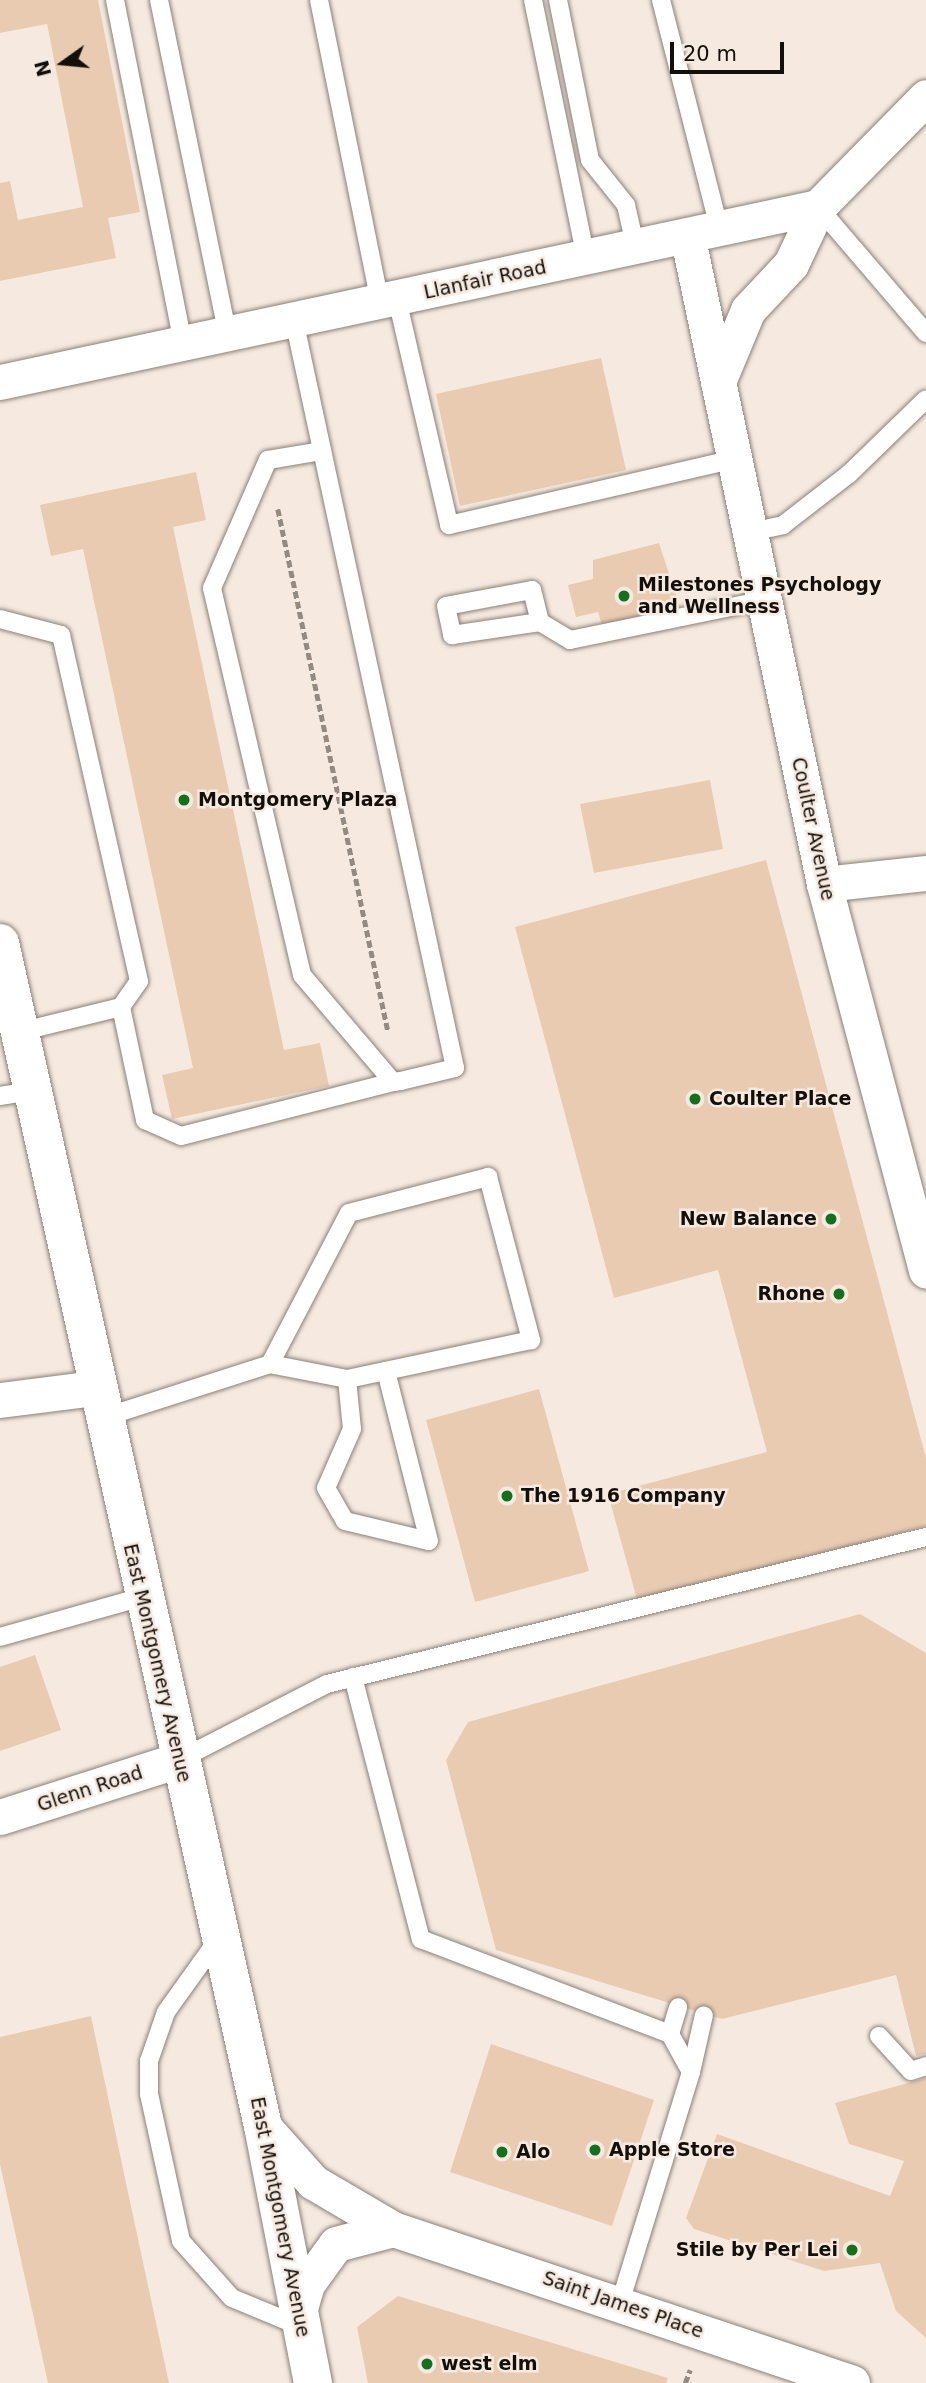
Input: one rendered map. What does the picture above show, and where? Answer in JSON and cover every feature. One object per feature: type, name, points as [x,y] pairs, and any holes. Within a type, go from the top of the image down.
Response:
[{"type":"main road","name":"East Montgomery Avenue","points":[[0,943],[19,1031],[16,1093],[98,1403],[263,2126],[313,2383]]},
{"type":"street","points":[[718,382],[748,310],[791,264],[818,207],[926,97]]},
{"type":"street","name":"Llanfair Road","points":[[0,382],[704,236],[818,207]]},
{"type":"street","name":"Coulter Avenue","points":[[704,236],[718,382],[824,884],[918,1208],[926,1271]]},
{"type":"street","points":[[824,884],[926,873]]},
{"type":"street","points":[[0,1400],[98,1403]]},
{"type":"street","name":"Glenn Road","points":[[0,1817],[179,1760]]},
{"type":"street","name":"Saint James Place","points":[[263,2126],[313,2182],[393,2228],[852,2383]]},
{"type":"street","points":[[301,2320],[307,2284],[336,2244],[393,2228]]},
{"type":"lane","points":[[115,0],[183,345]]},
{"type":"lane","points":[[159,0],[228,335]]},
{"type":"lane","points":[[319,0],[388,300],[449,525],[736,459]]},
{"type":"lane","points":[[533,0],[586,259]]},
{"type":"lane","points":[[558,0],[590,160],[626,205],[636,248]]},
{"type":"lane","points":[[661,0],[704,236]]},
{"type":"lane","points":[[818,207],[926,332]]},
{"type":"lane","points":[[121,1007],[145,1120],[181,1136],[455,1068],[295,320]]},
{"type":"lane","points":[[751,532],[794,516],[926,399]]},
{"type":"lane","points":[[322,451],[268,460],[212,588],[302,975],[397,1081]]},
{"type":"lane","points":[[540,622],[532,590],[446,606],[452,635],[540,622],[570,640],[765,600]]},
{"type":"lane","points":[[0,619],[61,635],[139,981],[121,1007],[19,1031]]},
{"type":"lane","points":[[98,1403],[270,1364],[347,1379],[531,1340],[488,1177],[349,1213],[270,1364]]},
{"type":"lane","points":[[347,1379],[352,1429],[326,1488],[345,1521],[429,1541],[386,1371]]},
{"type":"lane","points":[[179,1760],[327,1684],[926,1537]]},
{"type":"lane","points":[[0,1637],[142,1597]]},
{"type":"lane","points":[[353,1677],[421,1940],[670,2034],[691,2072]]},
{"type":"lane","points":[[219,1938],[166,2012],[149,2061],[152,2108],[181,2241],[232,2298],[301,2320]]},
{"type":"lane","points":[[670,2034],[678,2007]]},
{"type":"lane","points":[[620,2303],[691,2072],[704,2015]]},
{"type":"lane","points":[[879,2036],[911,2071],[926,2066]]},
{"type":"path","points":[[268,460],[397,1081]]},
{"type":"path","points":[[685,2383],[690,2370]]},
{"type":"building","points":[[0,0],[98,0],[140,212],[108,218],[116,258],[0,281],[0,183],[10,181],[18,220],[83,207],[47,24],[0,33]]},
{"type":"building","points":[[601,358],[626,470],[460,506],[436,394]]},
{"type":"building","name":"Montgomery Plaza","points":[[196,472],[206,520],[173,527],[284,1050],[320,1043],[329,1086],[172,1119],[162,1075],[193,1068],[83,549],[51,556],[40,505]]},
{"type":"building","name":"Milestones Psychology and Wellness","points":[[659,543],[680,607],[604,632],[598,612],[576,617],[568,585],[593,579],[593,560]]},
{"type":"building","points":[[710,780],[723,849],[594,873],[580,804]]},
{"type":"building","name":"Coulter Place","points":[[766,860],[926,1458],[926,1526],[638,1603],[608,1494],[767,1452],[718,1270],[614,1298],[515,927]]},
{"type":"building","name":"The 1916 Company","points":[[539,1389],[589,1571],[475,1602],[426,1420]]},
{"type":"building","points":[[860,1614],[926,1653],[926,2054],[916,2056],[896,1975],[722,2019],[496,1950],[446,1760],[468,1722]]},
{"type":"building","points":[[35,1655],[61,1730],[0,1751],[0,1667]]},
{"type":"building","points":[[91,2016],[169,2383],[48,2383],[0,2164],[0,2037]]},
{"type":"building","points":[[491,2044],[654,2100],[612,2226],[450,2172]]},
{"type":"building","points":[[926,2078],[926,2338],[896,2311],[880,2263],[824,2271],[694,2229],[686,2218],[717,2134],[890,2196],[904,2161],[849,2144],[835,2103]]},
{"type":"building","points":[[398,2296],[668,2378],[666,2383],[368,2383],[357,2327]]},
{"type":"place","name":"Milestones Psychology and Wellness","points":[[624,596]]},
{"type":"place","name":"Montgomery Plaza","points":[[184,800]]},
{"type":"place","name":"Coulter Place","points":[[695,1099]]},
{"type":"place","name":"New Balance","points":[[831,1219]]},
{"type":"place","name":"Rhone","points":[[839,1294]]},
{"type":"place","name":"The 1916 Company","points":[[507,1496]]},
{"type":"place","name":"Apple Store","points":[[595,2150]]},
{"type":"place","name":"Alo","points":[[502,2152]]},
{"type":"place","name":"Stile by Per Lei","points":[[852,2250]]},
{"type":"place","name":"west elm","points":[[427,2364]]}]
